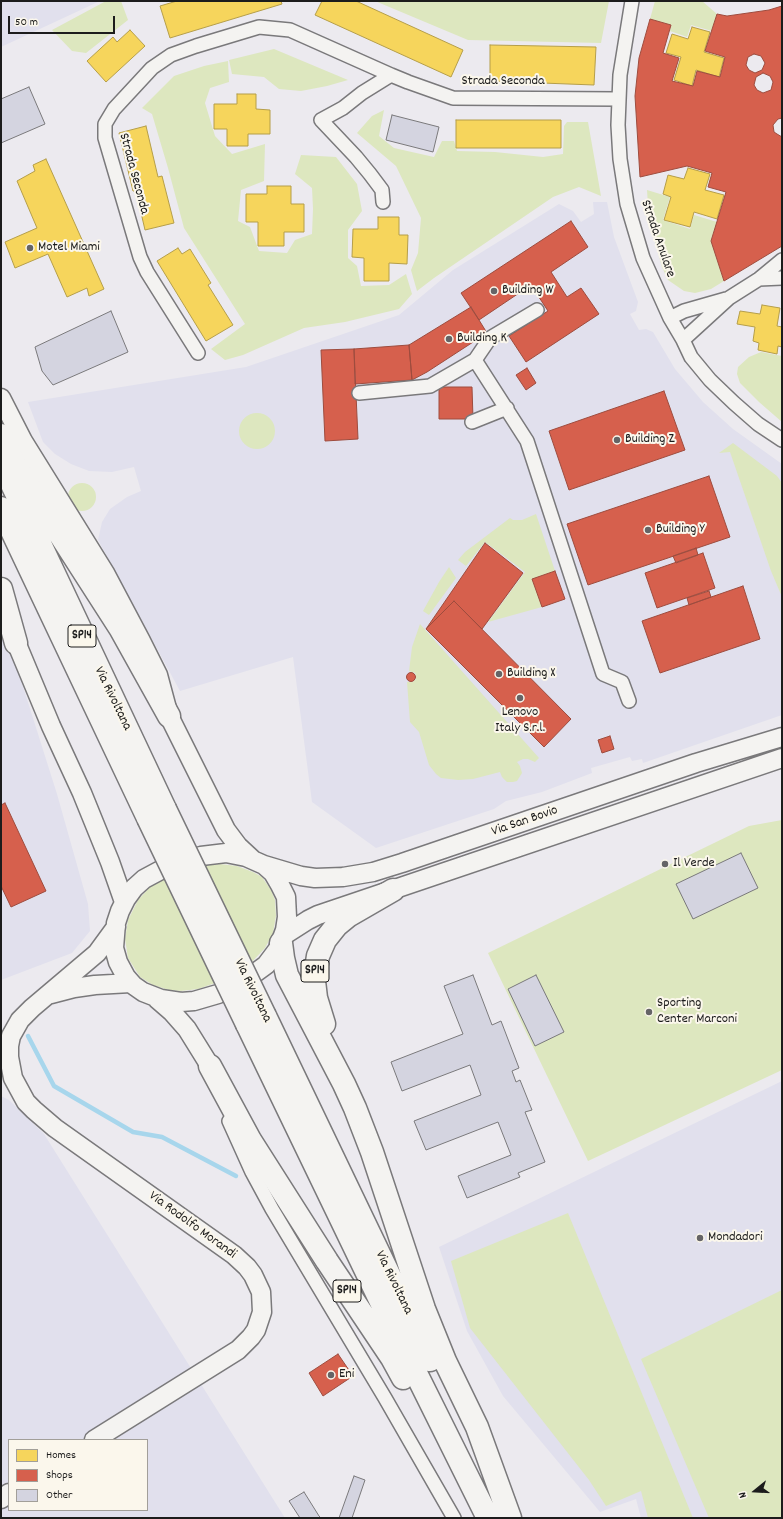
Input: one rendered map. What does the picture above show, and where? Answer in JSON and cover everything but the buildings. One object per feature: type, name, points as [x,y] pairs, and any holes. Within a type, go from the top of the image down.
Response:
[{"type":"highway","name":"SP14","points":[[1,435],[14,463],[120,628],[170,716]]},
{"type":"highway","name":"Via Rivoltana","points":[[1,461],[156,814]]},
{"type":"highway","name":"Via Rivoltana","points":[[1,508],[156,814],[256,1020],[414,1326],[510,1518]]},
{"type":"highway","points":[[1,589],[16,643]]},
{"type":"highway","name":"SP14","points":[[344,1084],[316,998],[314,981],[317,960],[325,940],[337,925],[366,904],[393,890]]},
{"type":"highway","name":"SP14","points":[[282,939],[284,963],[287,975],[344,1084]]},
{"type":"highway","name":"Via Rivoltana","points":[[256,1020],[396,1333],[488,1518]]},
{"type":"highway","name":"SP14","points":[[210,1066],[238,1120],[270,1173],[392,1358],[450,1470],[463,1492],[482,1518]]},
{"type":"highway","points":[[344,1084],[372,1152],[424,1309],[445,1361],[477,1427],[510,1518]]},
{"type":"main road","points":[[1,398],[23,441],[108,580],[158,675],[170,716],[226,830],[238,846],[273,873],[286,897],[287,917],[282,939],[266,965],[226,991],[201,1000],[174,1002],[143,992],[131,983],[122,971],[116,955],[114,939],[116,927]]},
{"type":"main road","points":[[1,607],[51,726],[82,792],[124,902]]},
{"type":"main road","points":[[696,762],[782,727]]},
{"type":"main road","name":"Via San Bovio","points":[[116,927],[124,902],[134,888],[155,872],[179,861],[220,853],[240,855],[301,876],[315,878],[343,877],[373,872],[696,762],[742,750],[782,737]]},
{"type":"main road","name":"Via San Bovio","points":[[282,939],[312,917],[782,758]]},
{"type":"main road","name":"Via Rodolfo Morandi","points":[[96,1439],[238,1350],[256,1330],[262,1312],[260,1292],[253,1275],[234,1255],[55,1128],[34,1110],[21,1095],[13,1078],[6,1070],[11,1036],[18,1024],[26,1014],[86,960],[97,953],[116,927]]},
{"type":"main road","name":"Via Rodolfo Morandi","points":[[48,995],[81,987],[131,983]]},
{"type":"main road","points":[[155,997],[187,1028],[210,1066]]},
{"type":"street","name":"Strada Anulare","points":[[632,1],[620,75],[618,98],[620,159],[627,204],[643,258],[670,318],[691,357],[710,380],[758,424],[782,440]]},
{"type":"street","name":"Strada Seconda","points":[[198,353],[147,272],[140,257],[105,138],[105,124],[114,109],[152,68],[171,55],[259,27],[290,30],[391,75],[453,98],[618,98]]},
{"type":"street","points":[[383,202],[382,190],[370,174],[321,120],[343,108],[362,93],[391,75]]},
{"type":"street","points":[[683,340],[729,298],[759,280],[782,260]]},
{"type":"street","points":[[759,280],[782,278]]},
{"type":"street","points":[[670,318],[729,298]]},
{"type":"street","points":[[359,393],[430,386],[476,360],[490,338],[536,310]]},
{"type":"street","points":[[476,360],[527,441],[603,674],[622,682],[629,701]]},
{"type":"street","points":[[472,422],[507,408]]},
{"type":"street","points":[[210,1066],[226,1113],[262,1192],[310,1275],[385,1398],[454,1518]]},
{"type":"shaded area","points":[[1,1],[100,1],[1,47]]},
{"type":"shaded area","points":[[593,202],[607,202],[614,237],[638,302],[636,311],[630,314],[639,330],[646,329],[653,332],[675,369],[703,402],[733,429],[782,464],[782,715],[643,763],[642,759],[632,761],[630,757],[591,768],[592,773],[542,792],[506,801],[494,809],[376,848],[312,802],[293,657],[180,691],[98,540],[102,522],[110,509],[127,497],[141,491],[134,467],[112,472],[89,471],[71,464],[55,454],[43,442],[28,402],[246,367],[399,315],[453,270],[559,204],[573,211],[581,222],[594,214]]},
{"type":"shaded area","points":[[1,617],[57,794],[88,904],[90,931],[72,953],[1,980]]},
{"type":"shaded area","name":"Mondadori","points":[[782,1081],[782,1518],[641,1518],[636,1499],[600,1512],[503,1396],[467,1331],[439,1247]]},
{"type":"shaded area","points":[[1,1096],[9,1100],[44,1134],[285,1518],[1,1518]]},
{"type":"green space","points":[[106,1],[121,1],[128,20],[86,53],[72,51],[52,30]]},
{"type":"green space","points":[[375,1],[609,1],[601,43],[468,40]]},
{"type":"green space","points":[[655,1],[702,1],[717,14],[712,31],[691,25],[687,37],[670,31],[671,25],[650,19]]},
{"type":"green space","points":[[274,49],[348,80],[301,91],[279,89],[264,77],[232,74],[229,60]]},
{"type":"green space","points":[[228,61],[229,82],[210,88],[205,103],[215,136],[232,154],[265,144],[264,181],[241,190],[238,221],[250,227],[259,251],[287,253],[295,240],[312,234],[312,188],[295,174],[301,155],[336,157],[357,184],[362,211],[348,230],[348,258],[357,266],[361,286],[389,285],[406,274],[412,294],[399,309],[345,322],[304,328],[243,355],[225,360],[211,349],[245,324],[184,228],[152,114],[142,108],[174,76],[204,66]]},
{"type":"green space","points":[[384,110],[379,136],[394,148],[434,157],[442,141],[454,141],[457,151],[495,152],[543,157],[563,154],[564,126],[567,122],[588,122],[601,196],[579,187],[553,197],[417,291],[411,270],[418,253],[421,218],[396,166],[357,133],[372,116]]},
{"type":"green space","points":[[647,190],[670,197],[663,220],[690,229],[694,215],[717,222],[711,241],[724,281],[711,289],[695,293],[684,291],[668,280],[662,267],[654,238]]},
{"type":"green space","points":[[761,352],[782,356],[782,422],[740,383],[737,374],[738,367],[749,357]]},
{"type":"green space","points":[[257,413],[267,416],[272,421],[275,431],[272,441],[267,446],[257,449],[247,446],[242,441],[239,431],[242,421],[247,416]]},
{"type":"green space","points":[[733,443],[777,476],[782,483],[782,597],[771,571],[730,452],[719,453]]},
{"type":"green space","points":[[82,483],[92,487],[96,497],[92,507],[82,511],[72,507],[68,497],[72,487]]},
{"type":"green space","points":[[536,514],[555,571],[532,579],[542,607],[488,622],[525,572],[485,542],[466,566],[458,560],[465,552],[510,518],[513,520],[522,520]]},
{"type":"green space","points":[[449,567],[456,578],[429,615],[423,611]]},
{"type":"green space","points":[[420,624],[539,758],[535,762],[528,759],[523,759],[517,762],[522,773],[517,781],[507,782],[502,777],[500,772],[473,779],[458,780],[441,778],[429,765],[419,732],[410,722],[407,682],[412,682],[416,679],[415,673],[409,671],[412,647]]},
{"type":"green space","name":"Sporting Center Marconi","points":[[782,820],[782,1070],[588,1161],[488,953],[749,826]]},
{"type":"green space","points":[[220,864],[237,866],[253,872],[262,877],[271,890],[275,900],[276,916],[273,933],[265,948],[249,965],[221,981],[198,989],[181,991],[169,990],[153,985],[140,977],[128,958],[125,939],[128,920],[138,900],[150,887],[176,873],[203,866]]},
{"type":"green space","points":[[568,1213],[693,1518],[648,1518],[641,1491],[606,1506],[589,1480],[470,1328],[451,1261]]},
{"type":"green space","points":[[782,1290],[782,1518],[709,1518],[641,1359]]},
{"type":"waterway","points":[[28,1036],[54,1086],[133,1132],[162,1137],[236,1176]]},
{"type":"place","name":"Motel Miami","points":[[30,248]]},
{"type":"place","name":"Building W","points":[[494,291]]},
{"type":"place","name":"Building K","points":[[449,339]]},
{"type":"place","name":"Building Z","points":[[617,440]]},
{"type":"place","name":"Building Y","points":[[648,530]]},
{"type":"place","name":"Building X","points":[[499,674]]},
{"type":"place","name":"Lenovo Italy S.r.l.","points":[[520,698]]},
{"type":"place","name":"Il Verde","points":[[665,864]]},
{"type":"place","name":"Sporting Center Marconi","points":[[649,1012]]},
{"type":"place","name":"Mondadori","points":[[700,1238]]},
{"type":"place","name":"Eni","points":[[331,1375]]}]
